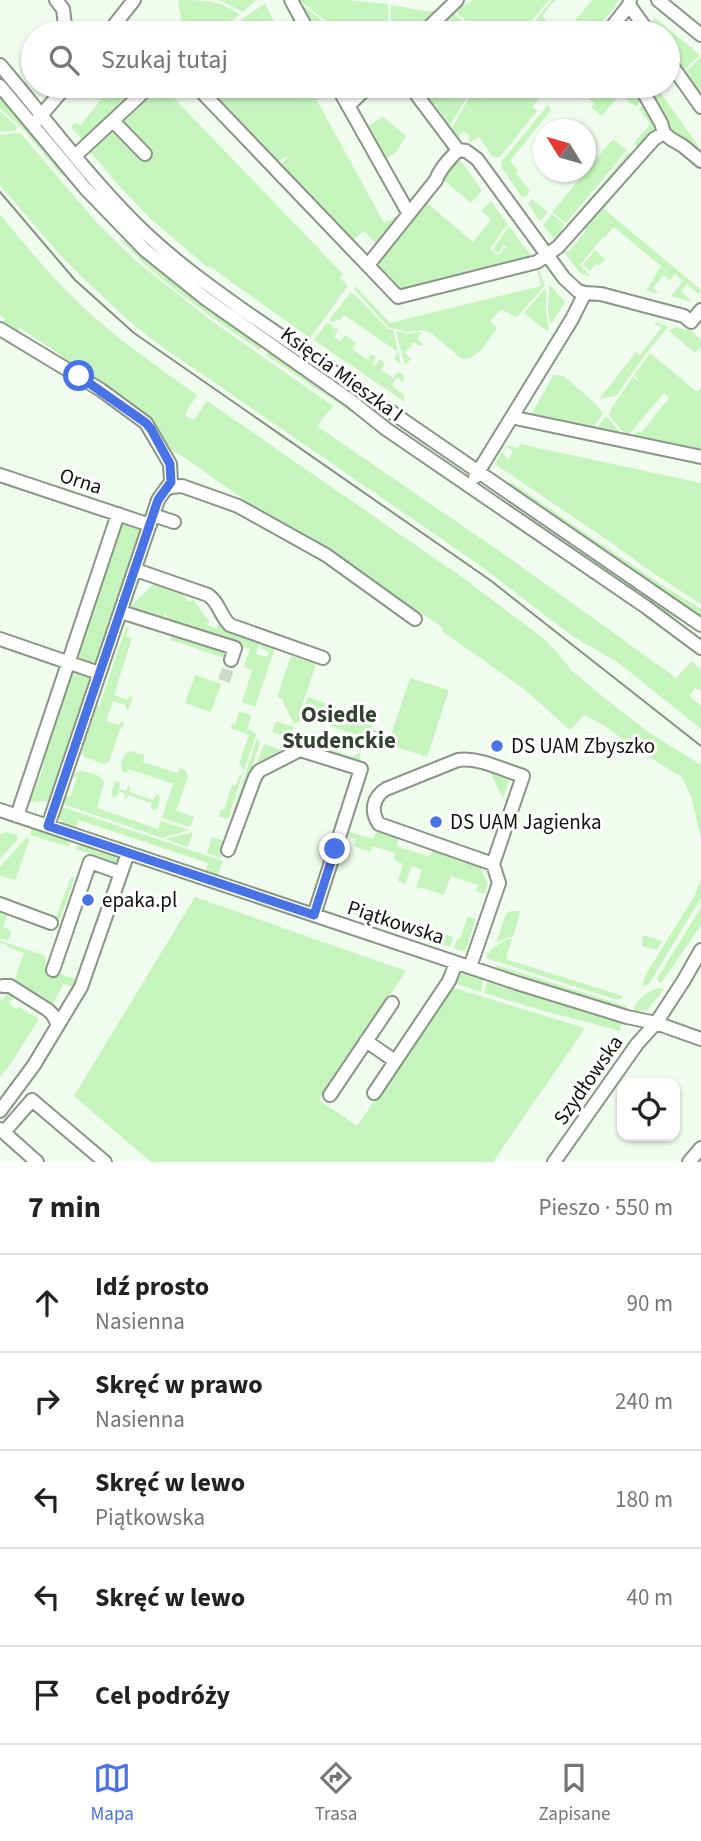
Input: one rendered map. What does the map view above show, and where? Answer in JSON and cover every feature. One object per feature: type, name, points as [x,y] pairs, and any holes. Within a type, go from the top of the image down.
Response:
[{"type":"street","points":[[56,0],[64,9],[65,21]]},
{"type":"street","points":[[117,21],[134,0]]},
{"type":"street","points":[[291,0],[302,21]]},
{"type":"street","points":[[436,21],[457,0]]},
{"type":"street","points":[[658,0],[698,28]]},
{"type":"street","points":[[616,21],[629,3],[641,21]]},
{"type":"street","name":"Księcia Mieszka I","points":[[0,65],[21,96]]},
{"type":"street","points":[[680,77],[701,107]]},
{"type":"street","name":"Księcia Mieszka I","points":[[0,86],[75,156],[135,223],[182,265],[243,310],[701,625]]},
{"type":"street","name":"Księcia Mieszka I","points":[[22,98],[102,207],[164,266],[221,311],[351,401],[386,429],[661,618],[701,649]]},
{"type":"street","points":[[37,120],[56,98]]},
{"type":"street","points":[[75,156],[137,98]]},
{"type":"street","points":[[208,98],[398,297],[537,262],[558,247],[654,139],[664,133]]},
{"type":"street","points":[[344,98],[409,214]]},
{"type":"street","points":[[348,106],[356,98]]},
{"type":"street","points":[[419,98],[458,150],[467,151],[477,159],[572,286],[585,293],[601,294],[684,316],[696,326],[701,310]]},
{"type":"street","points":[[647,98],[664,133],[701,161]]},
{"type":"street","points":[[113,121],[145,154]]},
{"type":"street","points":[[368,265],[458,150]]},
{"type":"street","points":[[470,487],[585,293]]},
{"type":"street","points":[[0,329],[101,390],[148,426],[170,464],[171,482],[158,500],[48,826]]},
{"type":"street","points":[[513,415],[520,419],[701,457]]},
{"type":"street","name":"Orna","points":[[0,475],[118,514],[174,522]]},
{"type":"street","points":[[168,489],[187,487],[239,506],[326,555],[415,619]]},
{"type":"street","points":[[6,815],[68,662],[118,514]]},
{"type":"street","points":[[136,570],[208,594],[215,600],[230,625],[324,658]]},
{"type":"street","points":[[121,612],[235,648],[231,660]]},
{"type":"street","points":[[0,639],[99,673]]},
{"type":"street","points":[[228,850],[259,771],[300,750],[361,769],[314,915]]},
{"type":"street","points":[[470,967],[499,883],[494,869],[523,776],[466,759],[381,792],[373,814],[379,824],[494,869]]},
{"type":"street","name":"Piątkowska","points":[[6,815],[48,826],[456,963],[701,1038]]},
{"type":"street","points":[[0,1111],[34,1065],[81,987],[128,853]]},
{"type":"street","points":[[53,970],[90,862],[121,873]]},
{"type":"street","points":[[0,904],[51,923]]},
{"type":"street","name":"Szydłowska","points":[[557,1158],[637,1044],[656,1023],[701,950]]},
{"type":"street","points":[[374,1093],[449,981],[456,963]]},
{"type":"street","points":[[684,980],[701,968]]},
{"type":"street","points":[[3,986],[10,986],[48,1010],[58,1025]]},
{"type":"street","points":[[330,1095],[393,1003]]},
{"type":"street","points":[[366,1041],[395,1061]]},
{"type":"street","points":[[37,1162],[2,1130],[32,1100],[106,1162],[110,1159],[114,1162]]},
{"type":"street","points":[[689,1162],[701,1148]]},
{"type":"street","points":[[557,1158],[572,1162]]},
{"type":"green space","points":[[178,0],[218,4],[240,15],[231,21],[181,21]]},
{"type":"green space","points":[[219,0],[256,0],[243,12]]},
{"type":"green space","points":[[299,0],[347,0],[388,4],[388,21],[326,21]]},
{"type":"green space","points":[[474,0],[549,0],[531,21],[466,21],[454,10]]},
{"type":"green space","points":[[552,0],[555,0],[542,16],[548,21],[535,21]]},
{"type":"green space","points":[[592,0],[618,0],[603,21],[575,21]]},
{"type":"green space","points":[[297,1],[323,21],[308,21],[305,16],[308,14],[303,13]]},
{"type":"green space","points":[[264,4],[274,21],[239,21]]},
{"type":"green space","points":[[391,5],[439,11],[430,21],[391,21]]},
{"type":"green space","points":[[448,13],[453,13],[462,21],[440,21]]},
{"type":"green space","points":[[680,39],[700,55],[680,72]]},
{"type":"green space","points":[[701,57],[701,101],[682,75]]},
{"type":"green space","points":[[0,94],[66,176],[61,175],[22,128],[0,108]]},
{"type":"green space","points":[[102,98],[132,98],[85,143],[71,127],[75,123],[81,125]]},
{"type":"green space","points":[[142,98],[174,98],[343,274],[340,278],[348,286],[310,338],[206,266],[150,218],[120,187],[88,149],[110,128],[144,162],[152,154],[128,129],[122,117]]},
{"type":"green space","points":[[213,98],[316,98],[384,223],[400,215],[397,210],[401,208],[405,214],[382,245],[376,244],[364,231],[350,242],[280,166],[289,156],[277,164]]},
{"type":"green space","points":[[422,98],[466,98],[449,127],[445,127],[447,122],[435,105]]},
{"type":"green space","points":[[469,98],[539,98],[532,107],[537,111],[500,157],[493,157],[479,137],[471,142],[468,139],[470,136],[463,131],[457,139],[460,144],[450,132]]},
{"type":"green space","points":[[588,98],[617,98],[602,116],[591,107],[594,103]]},
{"type":"green space","points":[[625,98],[644,98],[636,107]]},
{"type":"green space","points":[[650,98],[664,98],[701,150],[701,158],[667,128]]},
{"type":"green space","points":[[646,101],[658,130],[639,149],[634,143],[650,124],[639,109]]},
{"type":"green space","points":[[548,105],[551,110],[544,119],[536,119]]},
{"type":"green space","points":[[0,111],[17,127],[15,131],[0,131]]},
{"type":"green space","points":[[383,117],[406,136],[397,151],[385,160],[367,127]]},
{"type":"green space","points":[[533,123],[533,132],[510,161],[530,191],[526,196],[522,197],[501,167],[502,161]]},
{"type":"green space","points":[[21,134],[98,224],[136,261],[213,322],[333,406],[317,426],[515,562],[676,678],[692,661],[701,670],[701,691],[695,688],[689,696],[701,706],[701,729],[620,664],[571,635],[478,564],[164,348],[129,321],[60,255],[0,185],[0,135]]},
{"type":"green space","points":[[613,139],[627,150],[566,223],[552,212],[577,182],[596,182],[596,159]]},
{"type":"green space","points":[[629,152],[634,157],[562,236],[564,229]]},
{"type":"green space","points":[[458,157],[482,190],[471,203],[445,181],[427,203],[473,242],[491,220],[481,211],[491,201],[508,225],[491,246],[491,250],[498,255],[502,254],[503,248],[507,247],[504,245],[498,253],[493,249],[509,226],[534,260],[400,292],[375,267],[376,262]]},
{"type":"green space","points":[[618,187],[620,188],[604,209],[701,290],[698,294],[687,284],[681,291],[692,302],[671,296],[683,281],[675,274],[670,280],[663,275],[653,288],[659,294],[646,291],[661,266],[614,227],[580,265],[591,277],[580,273],[561,248],[568,252],[586,231],[582,226]]},
{"type":"green space","points":[[532,199],[548,212],[540,221],[528,204]]},
{"type":"green space","points":[[0,214],[29,250],[82,306],[124,342],[197,395],[185,416],[194,420],[207,401],[466,580],[543,638],[571,670],[608,701],[650,733],[701,765],[701,839],[692,799],[682,777],[584,715],[570,730],[524,689],[442,631],[443,628],[420,612],[417,621],[182,456],[168,449],[58,353],[20,328],[16,333],[1,325],[5,319],[0,315]]},
{"type":"green space","points":[[552,214],[564,224],[557,243],[543,225]]},
{"type":"green space","points":[[118,237],[263,345],[259,350],[204,311],[150,269]]},
{"type":"green space","points":[[595,250],[605,259],[590,271],[583,265]]},
{"type":"green space","points":[[537,265],[545,285],[517,317],[501,310],[490,321],[497,328],[482,348],[473,356],[462,359],[431,333],[422,330],[407,332],[388,327],[354,289],[355,286],[390,323],[541,286],[537,269],[530,270]]},
{"type":"green space","points":[[549,286],[565,302],[551,324],[548,312]]},
{"type":"green space","points":[[546,288],[549,329],[547,331],[524,313]]},
{"type":"green space","points":[[350,293],[387,328],[393,330],[401,364],[394,359],[398,352],[344,315],[333,323],[329,320]]},
{"type":"green space","points":[[654,322],[668,327],[616,396],[599,399],[636,352],[640,355],[662,327]]},
{"type":"green space","points":[[328,323],[338,330],[334,337],[340,341],[345,335],[356,343],[352,349],[367,360],[372,354],[376,357],[372,364],[375,366],[380,359],[385,363],[381,370],[393,378],[398,372],[404,376],[403,382],[397,378],[391,385],[404,395],[405,402],[314,340]]},
{"type":"green space","points":[[675,327],[691,331],[701,340],[701,346],[695,353],[669,331]]},
{"type":"green space","points":[[396,331],[407,334],[422,332],[417,339],[423,344],[421,346],[414,342],[405,353],[411,359],[405,365]]},
{"type":"green space","points":[[269,350],[356,411],[351,412],[266,355]]},
{"type":"green space","points":[[650,353],[697,392],[701,388],[701,452],[630,440],[638,431],[641,433],[669,398],[664,393],[627,437],[609,415],[613,405],[618,407],[614,404],[633,377],[639,380],[634,375]]},
{"type":"green space","points":[[554,375],[564,376],[603,413],[591,431],[529,418]]},
{"type":"green space","points":[[607,417],[625,438],[596,432]]},
{"type":"green space","points":[[520,444],[701,483],[701,604],[495,464],[501,452],[509,459],[513,451],[507,447],[505,450],[506,445],[519,448]]},
{"type":"green space","points":[[511,482],[701,609],[701,617],[506,484]]},
{"type":"green space","points":[[121,521],[136,525],[142,533],[97,664],[92,666],[76,662],[74,656]]},
{"type":"green space","points":[[580,552],[598,561],[679,617],[679,620],[643,598],[579,554]]},
{"type":"green space","points":[[154,584],[183,594],[189,602],[193,599],[209,621],[208,626],[217,628],[218,624],[226,631],[260,642],[256,654],[267,657],[269,652],[261,648],[262,643],[275,648],[255,707],[242,702],[252,671],[244,667],[250,649],[164,621],[167,613],[162,620],[131,609]]},
{"type":"green space","points":[[126,627],[129,628],[126,636],[132,638],[114,695],[128,700],[130,696],[133,698],[128,710],[126,705],[113,701],[106,721],[119,725],[122,721],[124,723],[109,762],[104,764],[84,757],[82,750],[97,705],[101,706]]},
{"type":"green space","points":[[172,634],[224,651],[224,658],[171,640],[172,637],[169,636]]},
{"type":"green space","points":[[291,656],[316,664],[302,706],[304,707],[308,697],[374,720],[371,728],[380,732],[374,749],[368,746],[366,738],[300,716],[301,721],[294,724],[283,699],[277,697]]},
{"type":"green space","points":[[72,669],[89,674],[92,681],[52,799],[29,802],[42,771],[53,725]]},
{"type":"green space","points":[[195,675],[221,684],[211,712],[185,703]]},
{"type":"green space","points":[[410,678],[449,690],[427,757],[388,744]]},
{"type":"green space","points":[[239,711],[252,715],[247,729],[256,735],[230,816],[227,819],[219,816],[221,809],[224,810],[232,786],[236,785],[244,770],[239,764],[249,735],[231,728],[232,724],[235,725]]},
{"type":"green space","points":[[276,721],[294,727],[291,736],[296,738],[305,733],[300,739],[353,757],[361,752],[359,762],[272,732]]},
{"type":"green space","points":[[257,738],[260,743],[232,821],[234,809]]},
{"type":"green space","points":[[264,744],[284,751],[256,766]]},
{"type":"green space","points":[[130,751],[144,755],[143,762],[177,773],[181,768],[186,771],[188,777],[176,810],[194,817],[190,827],[162,818],[173,784],[129,769],[127,773],[122,772],[122,760]]},
{"type":"green space","points":[[80,770],[103,780],[97,808],[158,829],[161,821],[189,830],[162,838],[63,804],[66,796],[70,797],[77,778],[73,776]]},
{"type":"green space","points":[[490,772],[510,777],[503,799]]},
{"type":"green space","points":[[118,781],[119,789],[126,791],[130,785],[129,792],[153,800],[159,795],[157,809],[151,808],[152,803],[128,795],[124,801],[125,794],[119,791],[116,797],[113,797],[111,793]]},
{"type":"green space","points":[[62,807],[223,861],[217,877],[205,873],[208,863],[79,820],[75,829],[67,826],[59,816]]},
{"type":"green space","points":[[32,827],[68,839],[69,847],[30,835]]},
{"type":"green space","points":[[378,829],[399,837],[397,846],[430,857],[433,848],[481,865],[488,883],[485,894],[476,891],[478,885],[451,876],[444,895],[416,887],[422,870],[412,866],[405,884],[398,881],[403,864],[394,860],[395,853],[373,846],[370,852],[354,846],[356,839],[346,836],[347,831],[373,839]]},
{"type":"green space","points":[[7,832],[17,835],[18,839],[0,859],[0,835]]},
{"type":"green space","points":[[193,832],[188,847],[165,839]]},
{"type":"green space","points":[[212,837],[227,842],[221,858],[207,853]]},
{"type":"green space","points":[[26,838],[30,839],[15,880],[0,876],[0,867]]},
{"type":"green space","points":[[82,844],[115,855],[118,864],[76,849]]},
{"type":"green space","points":[[71,877],[75,878],[59,921],[55,920]]},
{"type":"green space","points":[[701,879],[701,898],[649,984],[642,987],[646,974],[694,897]]},
{"type":"green space","points":[[195,897],[406,971],[319,1100],[357,1126],[451,987],[585,1028],[493,1162],[151,1162],[74,1096]]},
{"type":"green space","points":[[354,904],[396,918],[393,927],[351,913]]},
{"type":"green space","points":[[701,907],[701,925],[659,983],[657,979]]},
{"type":"green space","points":[[0,911],[8,914],[3,927],[12,931],[8,940],[0,938]]},
{"type":"green space","points":[[520,911],[513,937],[496,943],[506,914]]},
{"type":"green space","points":[[468,916],[476,919],[465,952],[454,948]]},
{"type":"green space","points":[[403,920],[453,937],[450,947],[400,930]]},
{"type":"green space","points":[[643,935],[662,941],[657,950],[642,946]]},
{"type":"green space","points":[[507,939],[512,939],[506,959],[623,996],[617,1000],[486,958],[492,949]]},
{"type":"green space","points":[[0,941],[44,955],[48,970],[76,979],[74,987],[63,984],[51,1008],[12,983],[24,953],[7,947]]},
{"type":"green space","points":[[496,965],[626,1006],[625,1010],[494,969]]},
{"type":"green space","points":[[465,973],[483,978],[481,992],[459,985],[453,980],[457,975]]},
{"type":"green space","points":[[490,980],[613,1019],[621,1024],[620,1031],[484,993]]},
{"type":"green space","points":[[659,988],[664,989],[648,1010],[633,1012],[643,996]]},
{"type":"green space","points":[[8,991],[17,993],[9,1004],[39,1019],[0,1077],[0,999],[3,1000]]},
{"type":"tunnel","points":[[224,681],[231,660]]},
{"type":"tram line","points":[[0,192],[75,280],[134,333],[490,580],[701,746]]},
{"type":"place","name":"DS UAM Zbyszko","points":[[497,746]]},
{"type":"place","name":"DS UAM Jagienka","points":[[436,822]]},
{"type":"place","name":"epaka.pl","points":[[88,900]]},
{"type":"district","name":"Osiedle Studenckie","points":[[339,727]]},
{"type":"route","points":[[79,376],[146,423],[169,460],[171,482],[158,500],[48,826],[314,915],[335,849]]}]
